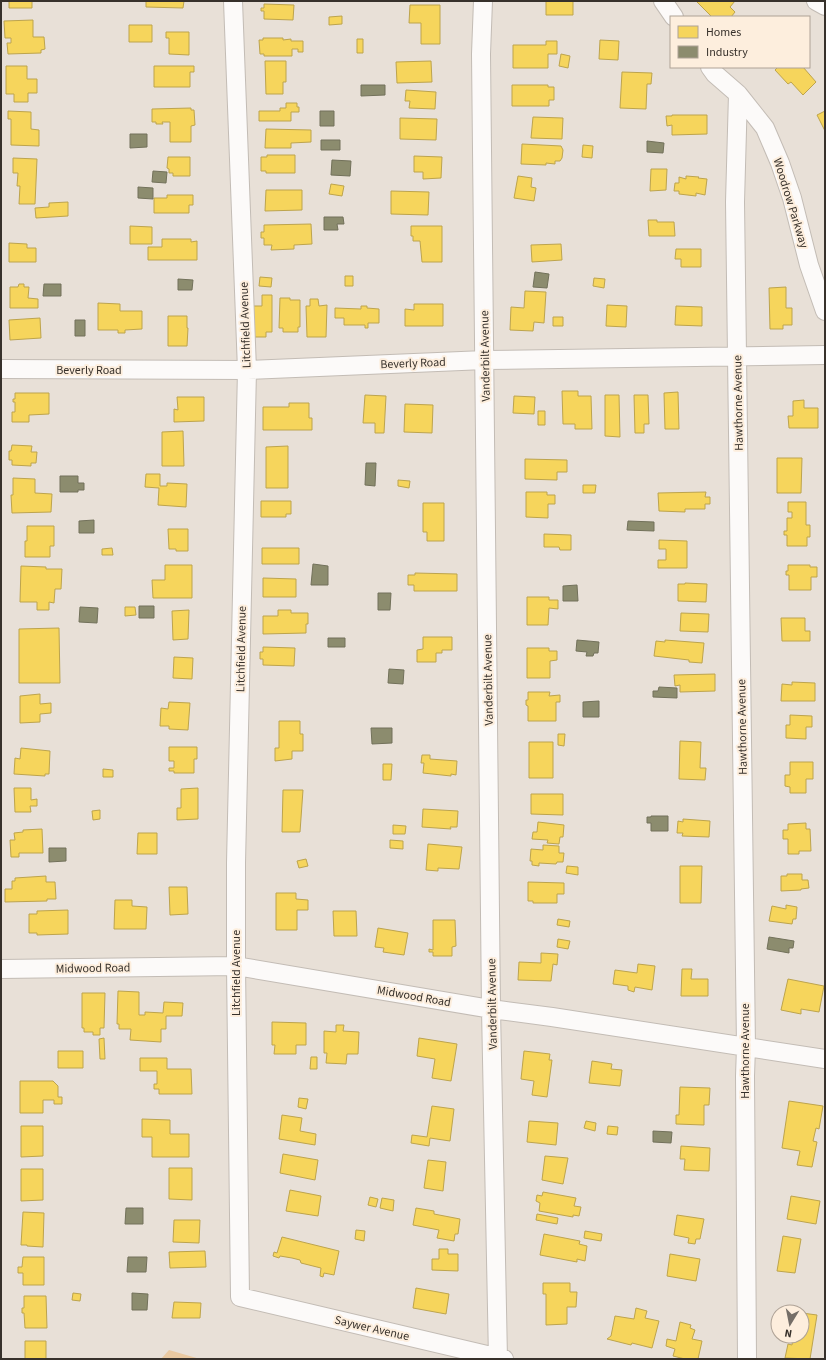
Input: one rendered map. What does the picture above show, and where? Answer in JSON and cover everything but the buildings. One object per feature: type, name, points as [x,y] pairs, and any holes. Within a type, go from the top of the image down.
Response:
[{"type":"street","name":"Litchfield Avenue","points":[[233,1],[247,370],[236,855],[240,1297]]},
{"type":"street","name":"Vanderbilt Avenue","points":[[483,1],[481,54],[491,1009],[500,1359]]},
{"type":"street","points":[[663,1],[673,16]]},
{"type":"street","points":[[816,1],[825,6]]},
{"type":"street","name":"Woodrow Parkway","points":[[711,68],[738,94],[765,128],[780,163],[792,198],[809,265],[825,311]]},
{"type":"street","name":"Hawthorne Avenue","points":[[738,94],[735,202],[746,1047],[744,1076],[747,1359]]},
{"type":"street","name":"Beverly Road","points":[[1,370],[247,370],[485,360],[825,355]]},
{"type":"street","name":"Midwood Road","points":[[1,969],[236,966],[491,1009],[825,1059]]},
{"type":"street","name":"Saywer Avenue","points":[[240,1297],[500,1359]]},
{"type":"shaded area","points":[[169,1350],[200,1359],[161,1359]]}]
